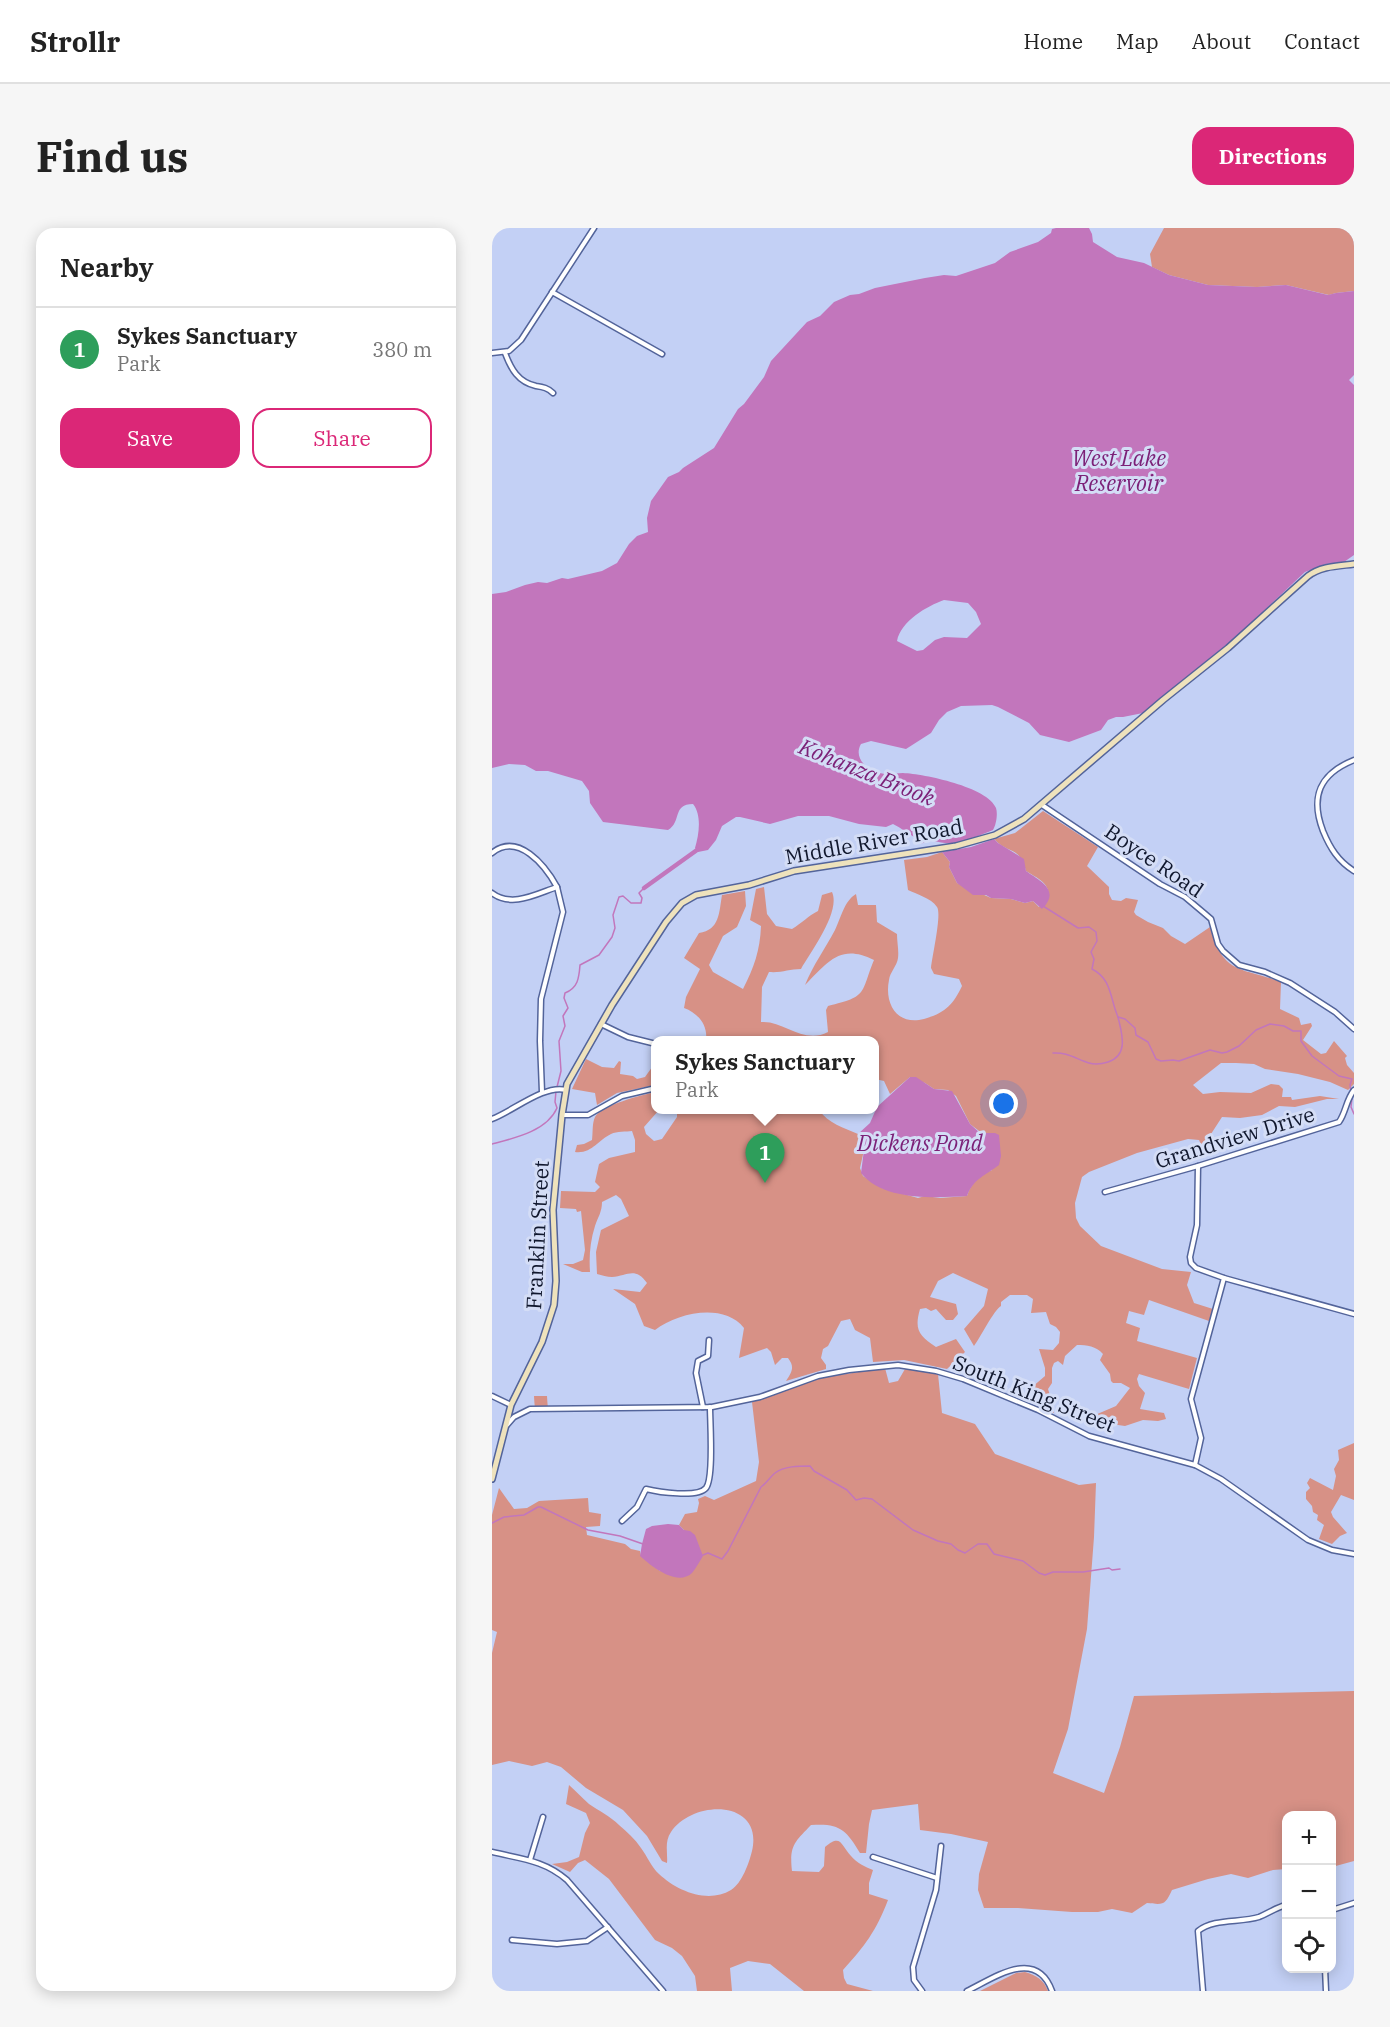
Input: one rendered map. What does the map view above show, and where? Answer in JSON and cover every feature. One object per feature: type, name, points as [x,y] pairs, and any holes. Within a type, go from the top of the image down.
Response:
[{"type":"main road","name":"Middle River Road","points":[[563,1089],[666,922],[689,898],[708,892],[749,885],[794,871],[972,842],[1006,830],[1042,805],[1163,700],[1228,648],[1308,576],[1326,568],[1354,564]]},
{"type":"main road","name":"Franklin Street","points":[[492,1479],[511,1405],[542,1342],[554,1305],[556,1281],[553,1210],[563,1089]]},
{"type":"street","points":[[492,353],[505,353],[521,340],[593,228]]},
{"type":"street","points":[[552,292],[662,354]]},
{"type":"street","points":[[505,353],[513,372],[520,380],[547,388],[553,393]]},
{"type":"street","points":[[1354,760],[1336,769],[1324,780],[1317,798],[1316,810],[1335,855],[1341,863],[1354,871]]},
{"type":"street","name":"Boyce Road","points":[[1042,805],[1160,884],[1185,897],[1211,920],[1218,944],[1239,965],[1265,972],[1290,983],[1329,1008],[1354,1029]]},
{"type":"street","points":[[492,853],[507,846],[528,853],[541,863],[557,886],[563,912],[541,999],[542,1092]]},
{"type":"street","points":[[492,893],[499,898],[513,901],[557,886]]},
{"type":"street","points":[[601,1024],[628,1037],[651,1043]]},
{"type":"street","points":[[492,1119],[542,1092],[563,1089]]},
{"type":"street","points":[[562,1115],[588,1115],[622,1096],[651,1089]]},
{"type":"street","name":"Grandview Drive","points":[[1105,1192],[1339,1122],[1344,1116],[1349,1096],[1354,1090]]},
{"type":"street","points":[[1198,1166],[1197,1225],[1190,1257],[1191,1263],[1196,1268],[1354,1314]]},
{"type":"street","points":[[1195,1465],[1201,1438],[1191,1398],[1224,1278]]},
{"type":"street","points":[[703,1407],[696,1368],[698,1361],[708,1356],[709,1340]]},
{"type":"street","name":"South King Street","points":[[507,1426],[514,1417],[530,1409],[710,1407],[760,1397],[830,1373],[884,1365],[907,1366],[963,1379],[1038,1410],[1089,1436],[1195,1465],[1221,1479],[1308,1540],[1329,1549],[1354,1554]]},
{"type":"street","points":[[492,1396],[511,1405]]},
{"type":"street","points":[[622,1521],[637,1507],[646,1489],[655,1492],[694,1493],[702,1491],[707,1486],[710,1472],[710,1407]]},
{"type":"street","points":[[530,1860],[543,1817]]},
{"type":"street","points":[[922,1991],[915,1980],[913,1967],[932,1909],[941,1846]]},
{"type":"street","points":[[492,1852],[546,1865],[567,1880],[663,1991]]},
{"type":"street","points":[[873,1857],[937,1878]]},
{"type":"street","points":[[1336,1909],[1354,1903]]},
{"type":"street","points":[[1203,1991],[1198,1931],[1207,1926],[1261,1916],[1282,1906]]},
{"type":"street","points":[[512,1940],[557,1944],[587,1941],[609,1927]]},
{"type":"street","points":[[967,1991],[1007,1971],[1025,1967],[1034,1969],[1043,1975],[1052,1991]]},
{"type":"street","points":[[1319,1991],[1326,1991],[1325,1973]]},
{"type":"shaded area","points":[[1164,228],[1354,228],[1354,291],[1329,295],[1286,285],[1257,287],[1208,285],[1169,275],[1152,267],[1150,254]]},
{"type":"shaded area","points":[[1043,811],[1098,847],[1087,866],[1109,887],[1112,900],[1121,901],[1126,898],[1138,900],[1134,912],[1136,915],[1163,928],[1185,944],[1210,927],[1215,943],[1228,962],[1244,971],[1281,982],[1280,1009],[1299,1018],[1301,1025],[1311,1023],[1312,1026],[1303,1040],[1321,1054],[1326,1053],[1334,1041],[1347,1056],[1345,1058],[1347,1065],[1354,1073],[1354,1084],[1348,1090],[1330,1082],[1265,1069],[1254,1064],[1221,1063],[1193,1085],[1203,1094],[1251,1093],[1271,1084],[1279,1085],[1283,1089],[1282,1097],[1291,1097],[1292,1100],[1320,1096],[1339,1099],[1327,1099],[1295,1107],[1279,1106],[1262,1115],[1240,1118],[1222,1117],[1211,1134],[1213,1141],[1204,1151],[1199,1140],[1188,1139],[1137,1153],[1082,1177],[1075,1203],[1076,1218],[1080,1226],[1101,1246],[1162,1269],[1191,1272],[1187,1285],[1194,1303],[1213,1309],[1209,1321],[1149,1300],[1144,1315],[1129,1311],[1126,1323],[1140,1328],[1137,1341],[1197,1358],[1189,1389],[1139,1374],[1137,1379],[1139,1386],[1145,1393],[1140,1409],[1164,1413],[1166,1419],[1143,1420],[1125,1426],[1118,1425],[1107,1418],[1093,1418],[1116,1406],[1130,1388],[1121,1383],[1113,1383],[1110,1374],[1100,1360],[1103,1354],[1084,1345],[1077,1345],[1065,1356],[1063,1365],[1058,1361],[1054,1363],[1052,1383],[1048,1389],[1054,1413],[1028,1401],[1031,1388],[1045,1376],[1039,1349],[1053,1350],[1059,1343],[1060,1332],[1050,1324],[1046,1312],[1031,1313],[1033,1299],[1027,1295],[1010,1295],[1001,1302],[1001,1306],[974,1346],[964,1329],[984,1306],[988,1289],[953,1273],[938,1281],[930,1297],[956,1304],[958,1314],[953,1320],[946,1320],[936,1309],[931,1311],[926,1308],[920,1309],[918,1322],[919,1332],[936,1347],[956,1339],[965,1352],[947,1369],[904,1360],[873,1362],[870,1338],[855,1330],[850,1319],[841,1321],[828,1346],[823,1349],[821,1358],[826,1369],[786,1381],[792,1369],[788,1358],[782,1358],[775,1365],[771,1352],[767,1348],[739,1358],[744,1328],[725,1315],[701,1313],[688,1315],[655,1330],[644,1326],[635,1304],[613,1289],[640,1292],[647,1283],[643,1278],[635,1273],[612,1277],[597,1274],[596,1252],[601,1230],[629,1216],[621,1199],[616,1195],[602,1202],[591,1243],[590,1272],[582,1272],[563,1264],[573,1264],[583,1260],[585,1250],[581,1211],[560,1208],[561,1191],[595,1192],[600,1187],[595,1182],[599,1164],[609,1158],[635,1152],[632,1131],[611,1134],[586,1151],[575,1152],[577,1145],[592,1140],[594,1119],[606,1108],[651,1093],[651,1114],[655,1114],[644,1127],[646,1134],[654,1141],[662,1139],[677,1114],[822,1114],[832,1122],[858,1134],[864,1150],[860,1168],[863,1176],[882,1188],[918,1198],[967,1196],[977,1180],[992,1170],[983,1134],[970,1124],[956,1096],[948,1090],[934,1089],[910,1077],[890,1094],[884,1081],[879,1080],[879,1036],[810,1036],[828,1032],[826,1010],[828,1006],[851,999],[861,992],[874,960],[862,955],[843,954],[828,962],[805,985],[846,905],[856,894],[858,905],[876,905],[877,922],[897,934],[898,958],[888,989],[895,1012],[907,1019],[915,1020],[931,1017],[943,1011],[962,986],[959,979],[934,974],[931,968],[938,926],[937,907],[931,901],[908,890],[904,860],[927,857],[942,852],[950,862],[949,867],[957,883],[991,898],[1011,899],[1025,903],[1033,901],[1039,907],[1049,895],[1047,887],[1026,871],[1017,854],[994,839],[1015,833]]},
{"type":"shaded area","points":[[764,887],[767,914],[776,926],[792,929],[818,911],[822,895],[832,892],[834,900],[829,920],[801,969],[769,972],[762,987],[761,1022],[769,1022],[810,1036],[706,1036],[701,1020],[684,1008],[686,997],[700,969],[684,958],[699,933],[715,924],[722,895],[745,891],[746,906],[737,927],[723,936],[709,965],[713,972],[743,989],[758,951],[761,926],[750,920],[756,889]]},
{"type":"shaded area","points":[[586,1059],[602,1067],[614,1068],[619,1061],[621,1062],[620,1074],[637,1079],[645,1077],[651,1069],[651,1086],[617,1093],[597,1105],[595,1093],[572,1089]]},
{"type":"shaded area","points":[[885,1368],[889,1383],[898,1381],[905,1369],[938,1374],[942,1413],[975,1424],[995,1454],[1079,1485],[1096,1483],[1087,1629],[1068,1729],[1053,1773],[1104,1793],[1134,1696],[1354,1691],[1354,1861],[1336,1866],[1336,1811],[1282,1811],[1282,1869],[1248,1878],[1231,1874],[1208,1879],[1172,1890],[1168,1899],[1163,1903],[1147,1903],[1132,1913],[1112,1909],[1098,1912],[1072,1912],[984,1908],[978,1890],[979,1874],[988,1842],[920,1830],[918,1804],[872,1810],[866,1853],[860,1853],[841,1829],[828,1825],[811,1825],[794,1845],[791,1855],[792,1871],[819,1872],[824,1866],[825,1847],[838,1841],[856,1861],[873,1870],[869,1883],[869,1894],[888,1900],[869,1938],[843,1970],[847,1984],[873,1991],[804,1991],[770,1964],[748,1961],[730,1968],[732,1991],[697,1991],[695,1976],[682,1956],[655,1940],[609,1879],[585,1860],[578,1863],[570,1872],[552,1864],[567,1862],[579,1857],[590,1823],[586,1813],[566,1804],[569,1785],[589,1804],[612,1819],[631,1836],[659,1874],[675,1886],[693,1894],[713,1896],[735,1887],[742,1878],[749,1861],[753,1834],[748,1821],[737,1813],[709,1810],[695,1814],[681,1821],[671,1832],[667,1844],[667,1863],[662,1861],[647,1836],[623,1810],[586,1788],[561,1767],[547,1762],[532,1766],[509,1761],[492,1765],[492,1653],[497,1632],[492,1630],[492,1515],[499,1488],[514,1509],[527,1508],[539,1501],[588,1498],[589,1512],[601,1514],[600,1526],[586,1527],[587,1535],[625,1544],[631,1549],[640,1551],[641,1556],[660,1571],[684,1530],[679,1525],[685,1514],[697,1512],[698,1499],[705,1496],[714,1500],[756,1481],[759,1462],[752,1402],[820,1378]]},
{"type":"shaded area","points":[[534,1396],[547,1396],[548,1411],[535,1411]]},
{"type":"shaded area","points":[[1354,1443],[1354,1500],[1341,1495],[1331,1512],[1347,1533],[1332,1544],[1319,1539],[1324,1525],[1317,1520],[1318,1515],[1313,1512],[1312,1506],[1306,1499],[1306,1492],[1310,1488],[1307,1483],[1310,1478],[1333,1490],[1336,1476],[1334,1469],[1339,1460],[1338,1450]]},
{"type":"shaded area","points":[[1025,1972],[1039,1978],[1048,1991],[980,1991],[1016,1973]]},
{"type":"water","name":"West Lake Reservoir","points":[[1089,228],[1093,242],[1117,257],[1144,263],[1169,275],[1208,285],[1257,287],[1286,285],[1328,295],[1354,291],[1354,375],[1349,380],[1354,385],[1354,555],[1344,562],[1326,564],[1305,572],[1232,641],[1143,713],[1108,720],[1101,730],[1069,742],[1040,735],[1029,723],[992,705],[961,706],[947,712],[931,733],[906,749],[871,741],[861,744],[860,759],[875,771],[940,779],[969,788],[991,801],[997,810],[993,830],[963,841],[951,843],[930,841],[921,844],[893,824],[886,827],[859,824],[829,816],[798,816],[770,824],[736,817],[722,826],[716,840],[708,850],[698,852],[695,848],[699,819],[693,804],[682,807],[675,823],[668,830],[603,822],[590,803],[589,791],[582,781],[548,771],[536,771],[525,765],[509,764],[492,768],[492,594],[538,582],[547,583],[602,571],[617,563],[637,536],[648,532],[647,518],[651,501],[668,477],[714,448],[738,409],[764,377],[771,361],[807,322],[820,316],[834,302],[875,288],[944,275],[956,276],[995,263],[1010,252],[1038,242],[1051,233],[1052,229]],"holes":[[[944,600],[968,603],[976,612],[981,624],[967,638],[944,637],[935,640],[923,650],[917,651],[897,641],[899,634],[909,621],[930,606]]]},
{"type":"water","points":[[994,839],[1024,859],[1026,871],[1042,882],[1049,891],[1047,902],[1042,909],[1033,901],[1025,903],[1011,899],[991,898],[986,895],[973,895],[957,883],[949,867],[950,862],[942,852],[971,847]]},
{"type":"water","name":"Dickens Pond","points":[[910,1077],[916,1077],[934,1089],[952,1091],[970,1124],[980,1133],[999,1135],[1001,1156],[999,1165],[976,1181],[967,1196],[910,1196],[882,1189],[861,1173],[864,1150],[858,1134],[870,1123],[874,1114],[879,1114],[879,1105]]},
{"type":"water","points":[[668,1524],[679,1525],[695,1535],[703,1556],[692,1573],[686,1577],[679,1578],[664,1573],[640,1556],[646,1529]]},
{"type":"waterway","name":"Kohanza Brook","points":[[644,888],[697,850]]},
{"type":"waterway","name":"Kohanza Brook","points":[[492,1144],[538,1128],[552,1116],[557,1108],[556,1091],[561,1071],[559,1041],[565,1026],[563,1016],[568,1008],[564,998],[565,993],[575,985],[580,965],[599,955],[612,937],[615,928],[613,915],[619,897],[623,896],[631,903],[641,903],[642,898],[639,893],[644,888]]},
{"type":"waterway","name":"Kohanza Brook","points":[[1043,906],[1078,928],[1089,927],[1096,932],[1097,941],[1091,952],[1094,959],[1092,969],[1099,973],[1107,984],[1118,1017],[1125,1019],[1135,1028],[1136,1035],[1148,1042],[1156,1059],[1179,1061],[1210,1050],[1227,1052],[1239,1046],[1256,1030],[1270,1024],[1284,1026],[1293,1031],[1301,1031],[1301,1041],[1312,1056],[1339,1076],[1352,1079],[1351,1093]]},
{"type":"waterway","points":[[1053,1053],[1094,1064],[1106,1063],[1115,1059],[1122,1043],[1118,1017]]},
{"type":"waterway","name":"Kohanza Brook","points":[[1352,1098],[1351,1107],[1354,1114]]},
{"type":"waterway","points":[[703,1555],[708,1553],[722,1559],[761,1487],[775,1473],[796,1466],[810,1466],[814,1471],[847,1490],[856,1500],[872,1499],[913,1530],[951,1544],[965,1553],[978,1544],[987,1544],[994,1554],[1023,1561],[1045,1575],[1053,1572],[1120,1569]]},
{"type":"waterway","points":[[492,1523],[504,1517],[524,1515],[541,1507],[588,1530],[620,1536],[643,1544]]},
{"type":"place","name":"Sykes Sanctuary","points":[[765,1183]]}]
